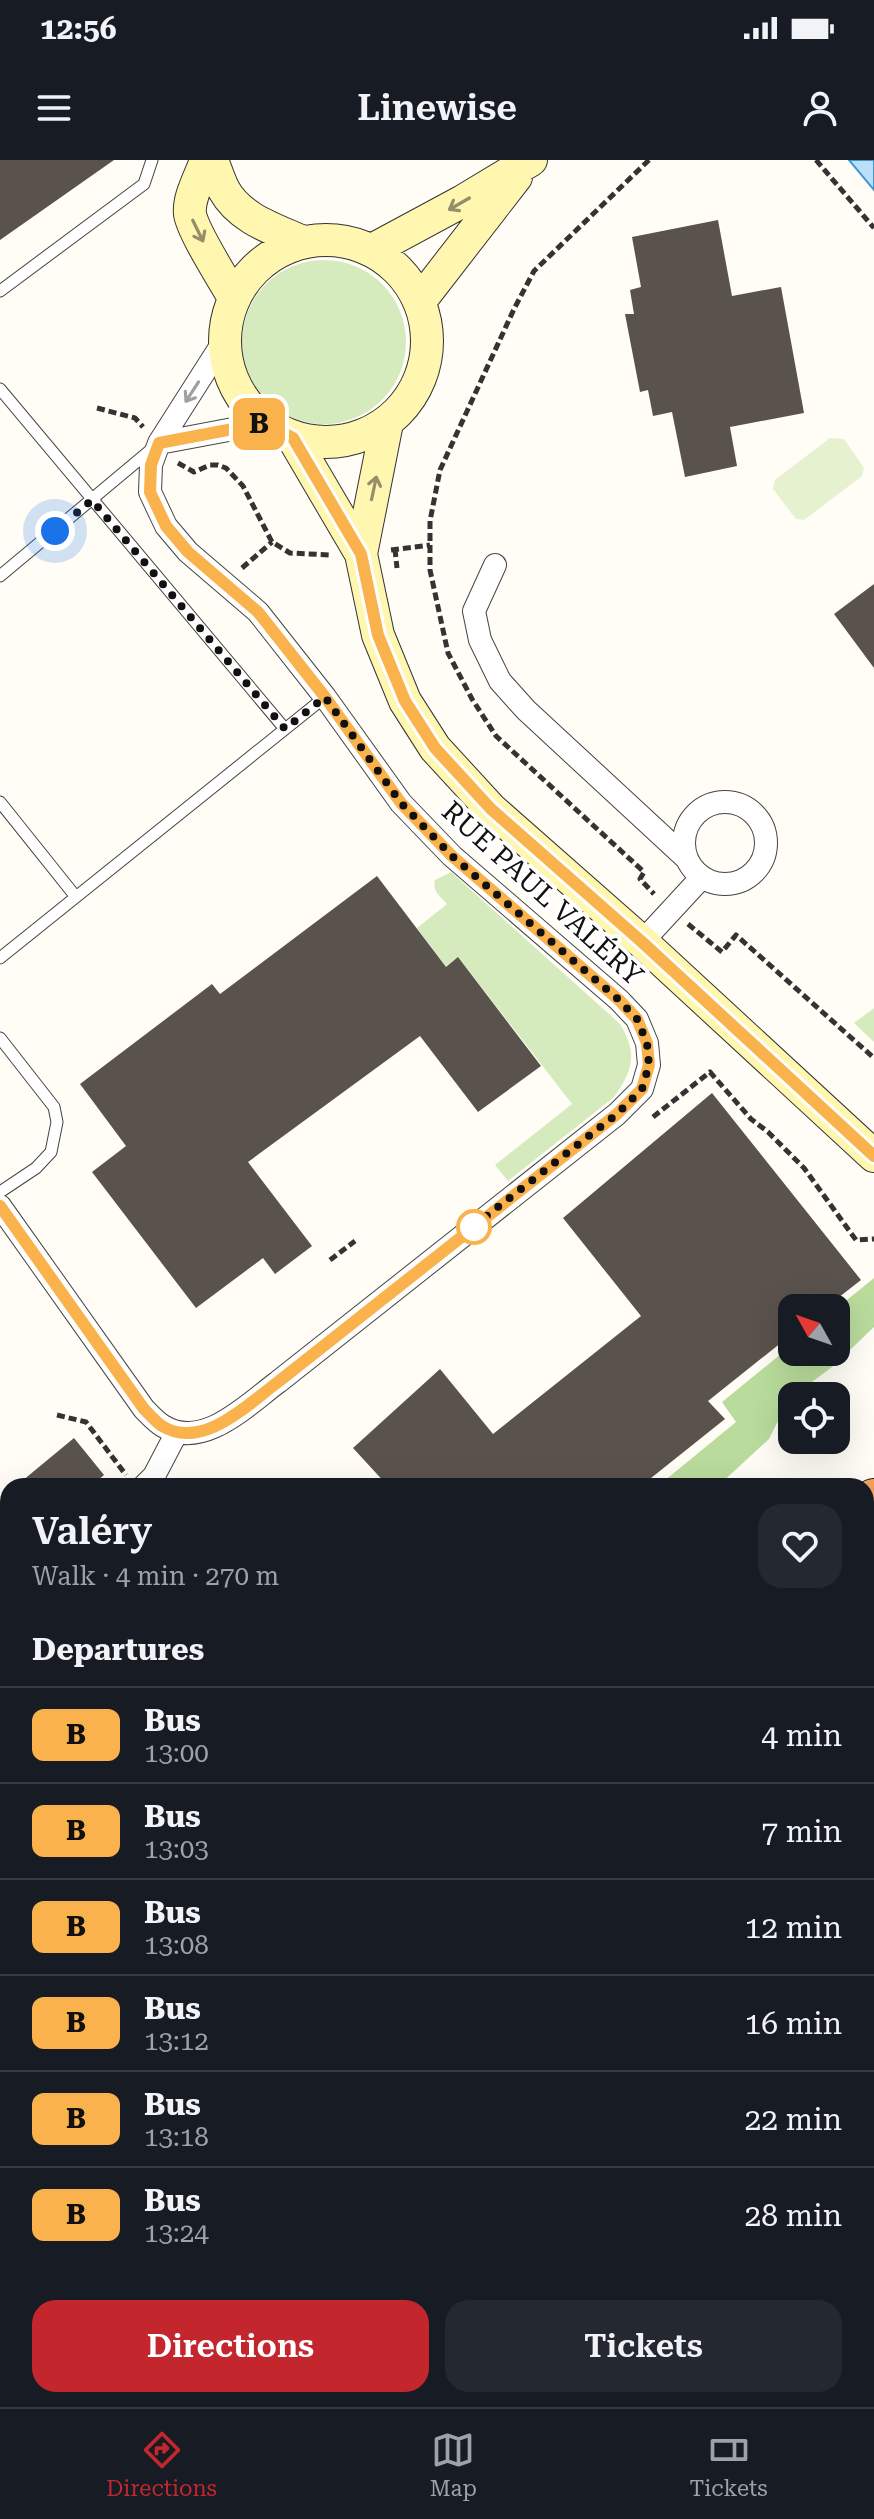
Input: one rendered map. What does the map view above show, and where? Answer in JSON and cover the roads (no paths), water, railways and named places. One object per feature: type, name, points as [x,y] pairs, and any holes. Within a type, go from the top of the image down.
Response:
[{"type":"street","points":[[209,160],[225,192],[238,207],[253,220],[303,242]]},
{"type":"street","points":[[209,160],[193,197],[190,213],[195,228],[234,298]]},
{"type":"street","points":[[372,250],[451,209],[529,162]]},
{"type":"street","points":[[420,301],[529,162]]},
{"type":"street","points":[[326,239],[350,242],[372,250],[392,263],[409,280],[420,301],[428,327],[427,354],[421,381],[407,404],[387,423],[358,438],[326,444],[293,438],[265,423],[243,401],[229,373],[224,341],[234,298],[251,273],[263,263],[303,242],[326,239]]},
{"type":"street","name":"RUE PAUL VALÉRY","points":[[177,1432],[205,1431],[229,1419],[278,1382],[617,1114],[642,1089],[649,1065],[647,1043],[637,1019],[452,856],[401,803],[325,697],[258,612],[188,552],[166,526],[150,492],[151,465],[159,443],[224,341]]},
{"type":"street","points":[[159,443],[265,423]]},
{"type":"street","points":[[361,554],[387,423]]},
{"type":"street","points":[[293,438],[361,554],[378,635],[405,701],[435,748],[491,809],[642,942],[874,1156]]},
{"type":"street","points":[[495,565],[474,611],[480,640],[500,681],[526,710],[687,859],[702,877],[728,885],[742,881],[754,873],[762,862],[767,848],[766,835],[754,813],[730,802],[716,803],[705,808],[689,825],[684,848],[687,859]]},
{"type":"street","points":[[642,942],[702,877]]},
{"type":"street","points":[[0,1206],[144,1409],[163,1426],[177,1432],[152,1478]]},
{"type":"lane","points":[[0,291],[144,184],[152,160]]},
{"type":"lane","points":[[0,389],[285,729]]},
{"type":"lane","points":[[0,576],[159,443]]},
{"type":"lane","points":[[0,958],[325,697]]},
{"type":"lane","points":[[0,802],[76,897]]},
{"type":"lane","points":[[0,1038],[54,1107],[57,1122],[51,1152],[36,1168],[0,1192]]},
{"type":"water","points":[[849,160],[874,160],[874,190]]}]
